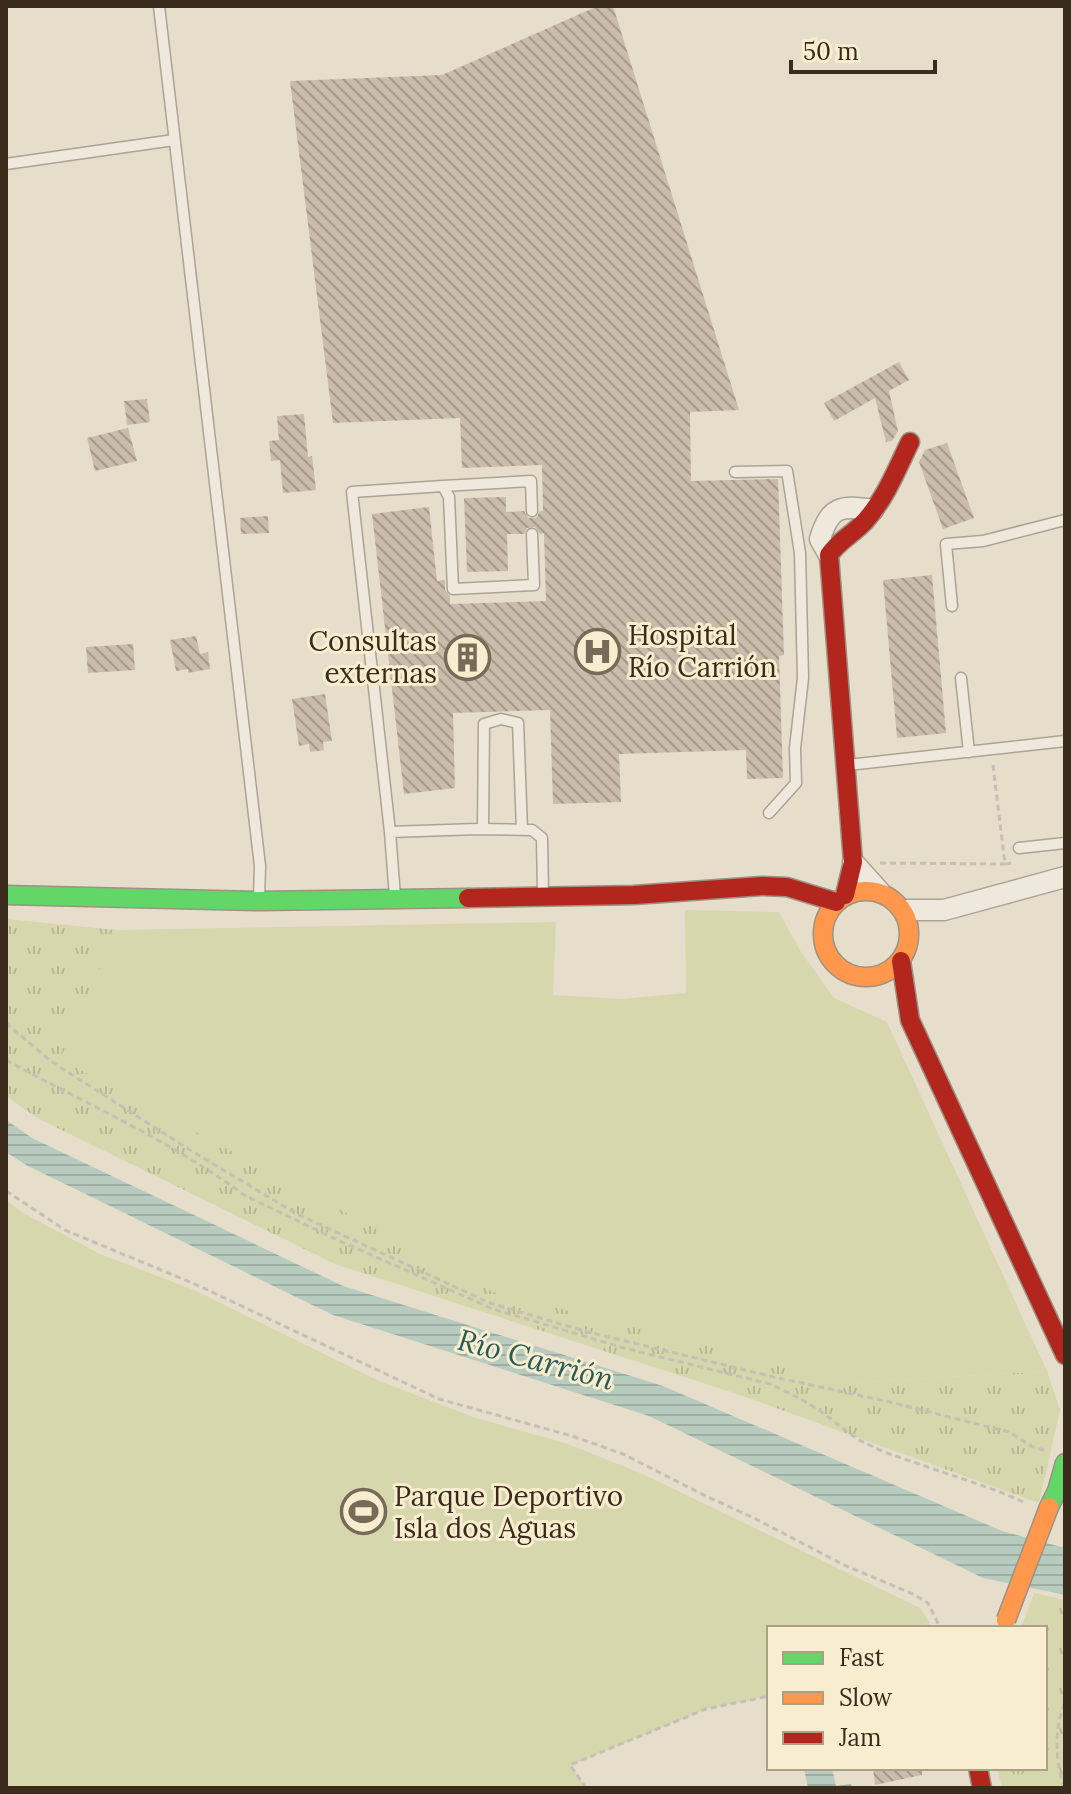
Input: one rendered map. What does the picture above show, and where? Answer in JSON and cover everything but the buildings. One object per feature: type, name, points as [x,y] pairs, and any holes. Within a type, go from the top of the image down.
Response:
[{"type":"main road","points":[[873,510],[884,496],[910,442]]},
{"type":"main road","points":[[829,555],[853,862],[841,899]]},
{"type":"main road","points":[[6,895],[259,901],[634,895],[762,886],[787,887],[841,899]]},
{"type":"main road","points":[[787,887],[824,927]]},
{"type":"main road","points":[[881,988],[882,974],[893,969],[907,949],[909,923],[893,899],[880,892],[857,891],[841,899],[828,914],[824,927],[828,953],[835,964],[846,972],[881,988],[910,1020]]},
{"type":"main road","points":[[901,961],[910,1020],[1065,1355]]},
{"type":"main road","points":[[1004,1624],[1040,1506],[1061,1468]]},
{"type":"street","points":[[829,555],[820,539],[826,520],[837,511],[853,507],[873,510]]},
{"type":"street","points":[[853,862],[880,892]]},
{"type":"street","points":[[903,910],[944,910],[1065,877]]},
{"type":"lane","points":[[159,6],[260,866],[259,901]]},
{"type":"lane","points":[[6,164],[174,140]]},
{"type":"lane","points":[[735,472],[787,471],[800,553],[803,678],[795,748],[796,783],[769,813]]},
{"type":"lane","points":[[395,898],[352,492],[531,481],[532,511]]},
{"type":"lane","points":[[443,486],[449,497],[453,589],[534,585],[532,534]]},
{"type":"lane","points":[[952,606],[946,544],[983,541],[1065,520]]},
{"type":"lane","points":[[961,678],[969,752]]},
{"type":"lane","points":[[483,829],[484,724],[501,719],[518,723],[522,830]]},
{"type":"lane","points":[[845,765],[1065,741]]},
{"type":"lane","points":[[390,832],[532,830],[542,838],[543,897]]},
{"type":"lane","points":[[1019,848],[1065,843]]},
{"type":"path","points":[[991,749],[1005,864]]},
{"type":"path","points":[[853,862],[1020,862]]},
{"type":"path","points":[[6,1023],[52,1062],[297,1214],[490,1303],[599,1335],[1009,1432],[1061,1468]]},
{"type":"path","points":[[6,1060],[160,1141],[218,1175],[244,1195],[454,1293],[539,1324],[770,1384],[799,1398],[857,1439],[884,1452],[1040,1506]]},
{"type":"path","points":[[6,1191],[65,1230],[197,1285],[439,1399],[572,1436],[623,1454],[844,1565],[913,1594],[928,1603],[939,1626]]},
{"type":"path","points":[[586,1788],[570,1765],[706,1709],[767,1696]]},
{"type":"path","points":[[1064,1788],[1057,1729],[1065,1702]]},
{"type":"path","points":[[1057,1747],[1065,1747]]},
{"type":"green space","points":[[685,910],[779,912],[801,952],[834,998],[887,1022],[1047,1371],[854,1383],[493,1292],[60,1059],[117,930],[556,922],[553,995],[622,999],[686,993]]},
{"type":"green space","points":[[6,919],[117,930],[61,1059],[854,1383],[1047,1371],[1060,1410],[1039,1503],[737,1394],[335,1264],[37,1118],[6,1096]]},
{"type":"green space","name":"Parque Deportivo Isla dos Aguas","points":[[6,1200],[25,1214],[100,1254],[194,1290],[377,1380],[473,1417],[568,1444],[645,1475],[920,1608],[929,1622],[929,1626],[767,1626],[767,1696],[706,1709],[571,1765],[586,1788],[6,1788]]},
{"type":"green space","points":[[1034,1593],[1065,1600],[1065,1788],[1002,1788],[998,1770],[1047,1770],[1047,1626],[1022,1626]]},
{"type":"water","name":"Río Carrión","points":[[6,1120],[32,1138],[343,1286],[663,1386],[1002,1531],[1065,1548],[1065,1595],[983,1578],[649,1416],[333,1315],[26,1165],[6,1152]]},
{"type":"water","points":[[804,1770],[832,1770],[836,1786],[851,1784],[852,1788],[808,1788]]},
{"type":"traffic: fast","points":[[6,895],[259,901],[468,898]]},
{"type":"traffic: fast","points":[[1049,1507],[1065,1463]]},
{"type":"traffic: slow","points":[[866,891],[883,894],[897,903],[906,917],[909,934],[906,951],[897,965],[883,974],[866,977],[849,974],[835,965],[826,951],[823,934],[826,917],[835,903],[849,894],[866,891]]},
{"type":"traffic: slow","points":[[1006,1620],[1049,1507]]},
{"type":"traffic: jam","points":[[845,895],[853,862],[829,555],[873,511],[910,442]]},
{"type":"traffic: jam","points":[[468,898],[634,895],[762,886],[787,887],[836,902]]},
{"type":"traffic: jam","points":[[901,961],[910,1020],[1065,1355]]},
{"type":"traffic: jam","points":[[978,1770],[982,1788]]},
{"type":"place","name":"Hospital Río Carrión","points":[[597,651]]},
{"type":"place","name":"Consultas externas","points":[[468,657]]},
{"type":"place","name":"Parque Deportivo Isla dos Aguas","points":[[363,1512]]}]
